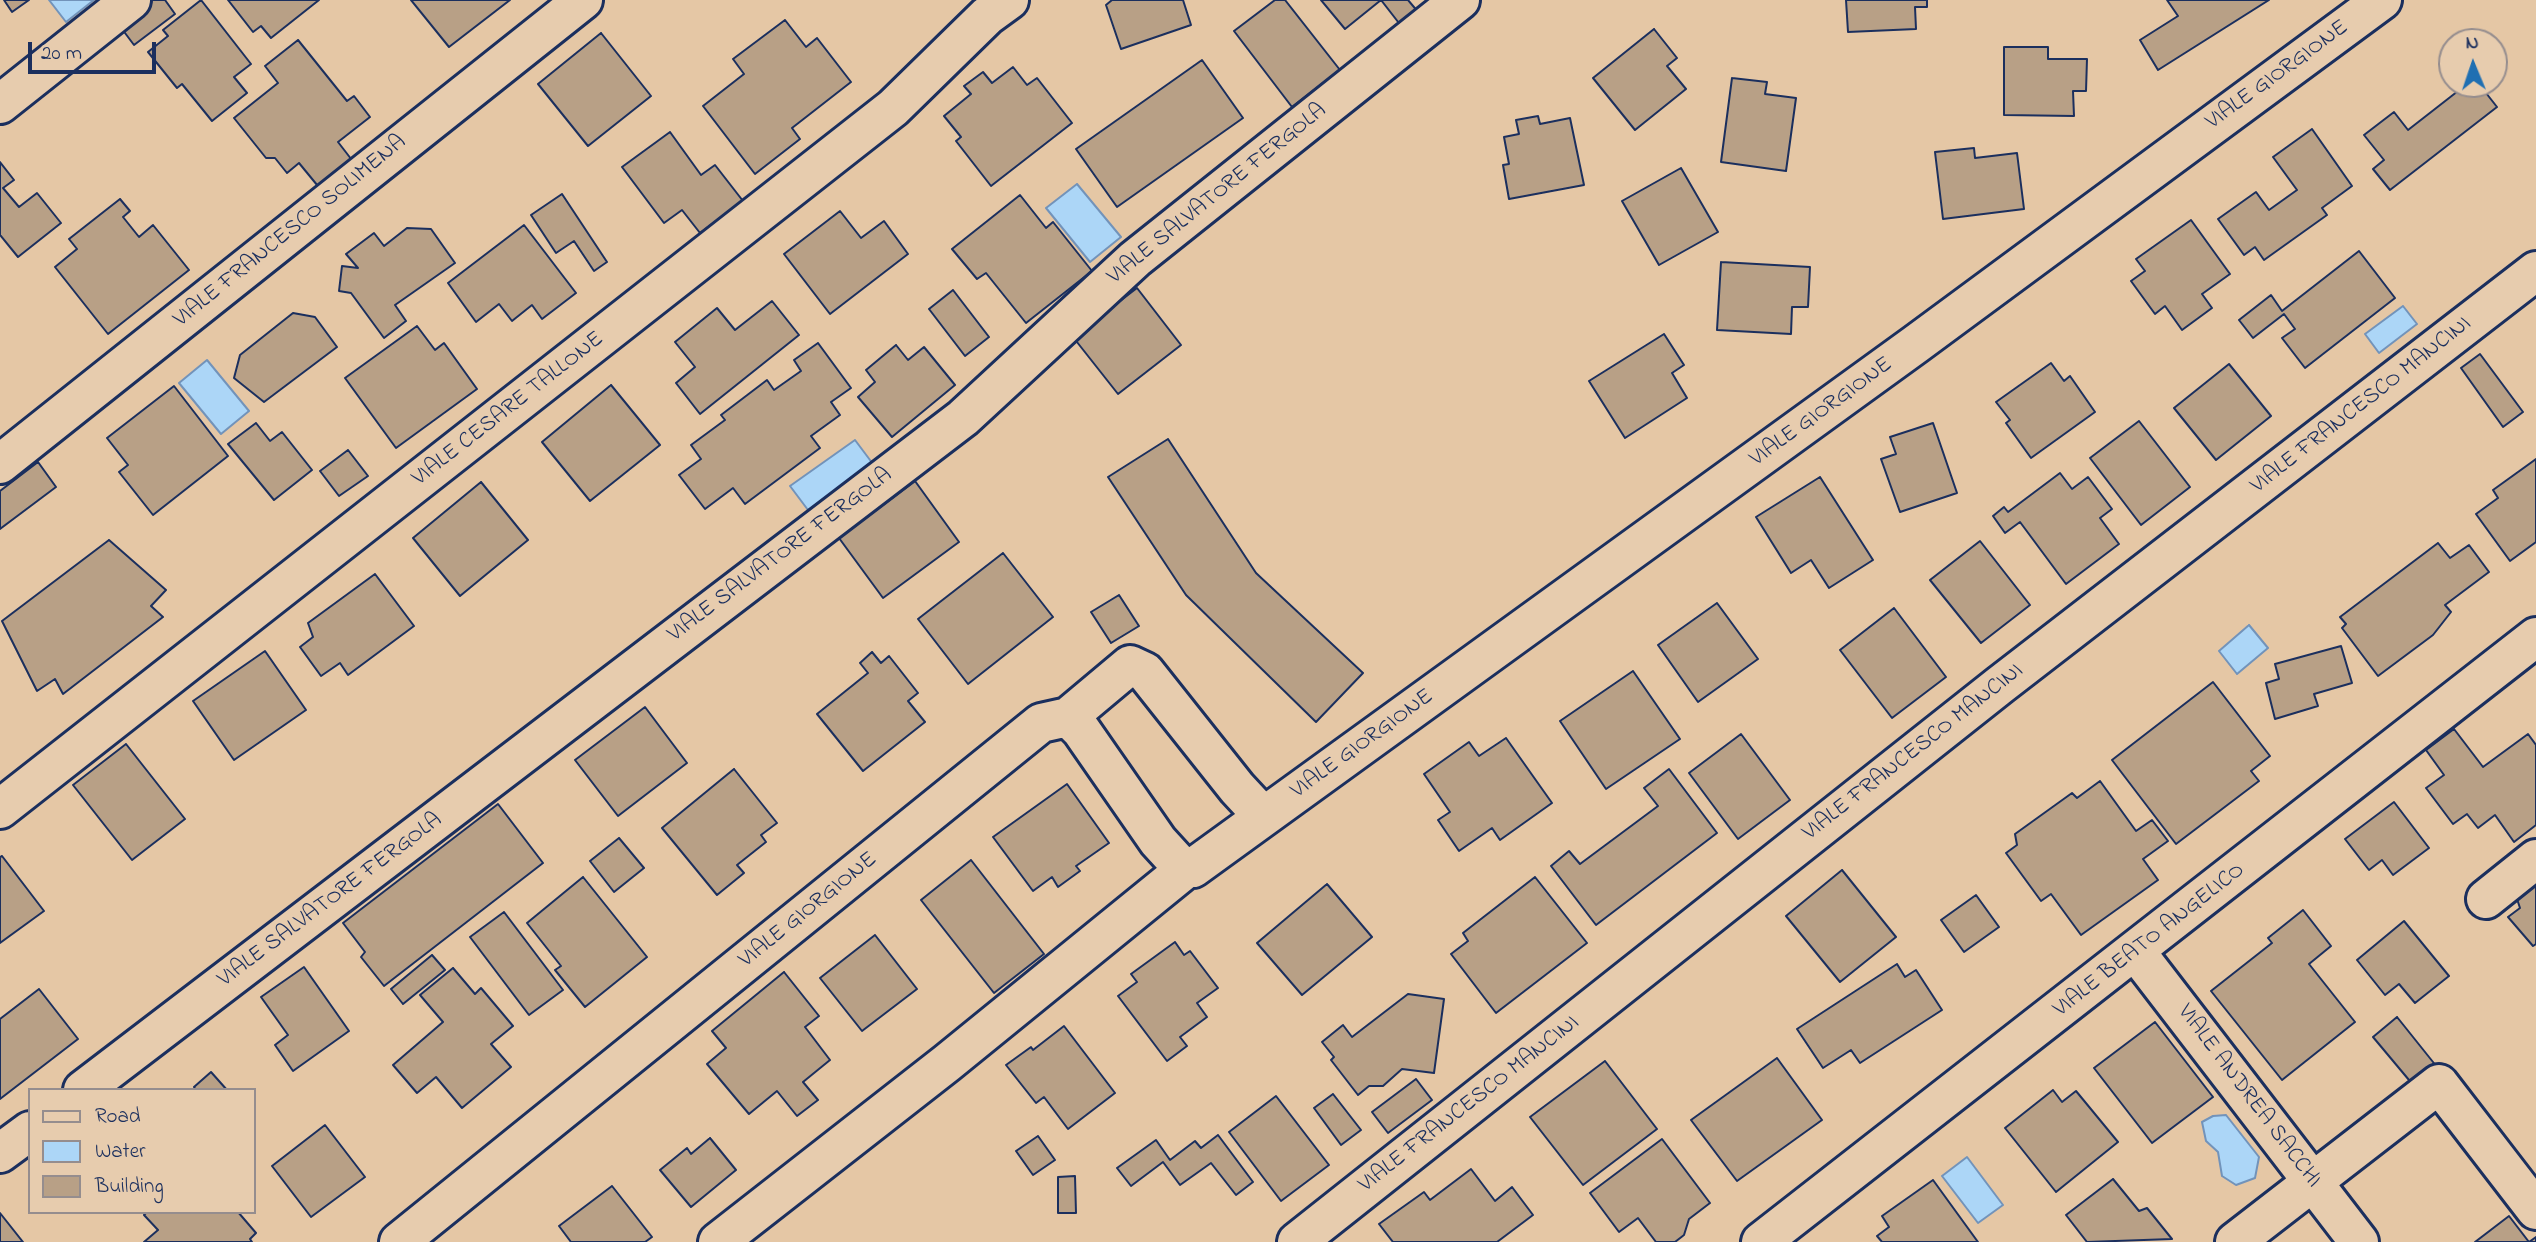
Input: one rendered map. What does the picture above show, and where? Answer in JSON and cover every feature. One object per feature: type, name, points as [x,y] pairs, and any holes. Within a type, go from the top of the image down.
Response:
[{"type":"street","points":[[0,104],[131,0]]},
{"type":"street","name":"VIALE FRANCESCO SOLIMENA","points":[[0,464],[583,0]]},
{"type":"street","name":"VIALE CESARE TALLONE","points":[[0,809],[893,108],[987,16],[1009,0]]},
{"type":"street","name":"VIALE SALVATORE FERGOLA","points":[[86,1088],[963,418],[1135,259],[1460,0]]},
{"type":"street","name":"VIALE GIORGIONE","points":[[718,1242],[947,1063],[1188,867],[1193,868],[1871,377],[2382,0]]},
{"type":"street","name":"VIALE FRANCESCO MANCINI","points":[[1297,1242],[2011,676],[2536,271]]},
{"type":"street","name":"VIALE BEATO ANGELICO","points":[[1761,1242],[2136,952],[2536,637]]},
{"type":"street","points":[[1188,867],[1179,864],[1142,821],[1081,730],[1068,717],[1130,664],[1145,672],[1263,817]]},
{"type":"street","name":"VIALE GIORGIONE","points":[[399,1242],[1041,723],[1068,717]]},
{"type":"street","points":[[2486,899],[2536,859]]},
{"type":"street","name":"VIALE ANDREA SACCHI","points":[[2136,952],[2359,1242]]},
{"type":"street","points":[[2235,1242],[2438,1084],[2536,1210]]},
{"type":"street","points":[[0,1153],[28,1132]]},
{"type":"water","points":[[49,0],[94,0],[66,22]]},
{"type":"water","points":[[1077,184],[1121,237],[1090,262],[1046,208]]},
{"type":"water","points":[[2403,306],[2417,324],[2379,353],[2365,334]]},
{"type":"water","points":[[207,360],[249,411],[221,434],[179,383]]},
{"type":"water","points":[[855,440],[873,464],[808,510],[790,486]]},
{"type":"water","points":[[2249,625],[2268,648],[2237,674],[2219,651]]},
{"type":"water","points":[[2226,1115],[2259,1157],[2255,1178],[2236,1185],[2222,1176],[2218,1152],[2206,1141],[2202,1122],[2213,1116]]},
{"type":"water","points":[[1967,1157],[2003,1205],[1978,1223],[1942,1176]]},
{"type":"building","points":[[4,0],[29,0],[12,12]]},
{"type":"building","points":[[152,0],[165,0],[175,14],[134,45],[119,25]]},
{"type":"building","points":[[201,0],[251,64],[234,77],[247,93],[212,121],[182,84],[177,88],[148,52],[168,36],[163,30]]},
{"type":"building","points":[[228,0],[319,0],[271,38],[261,26],[253,32]]},
{"type":"building","points":[[411,0],[510,0],[449,47]]},
{"type":"building","points":[[1112,0],[1183,0],[1191,25],[1121,49],[1106,5]]},
{"type":"building","points":[[1275,0],[1285,0],[1340,70],[1292,107],[1234,31]]},
{"type":"building","points":[[1321,0],[1381,0],[1345,29]]},
{"type":"building","points":[[1381,0],[1408,0],[1419,13],[1402,27]]},
{"type":"building","points":[[1846,0],[1927,0],[1927,7],[1915,7],[1916,29],[1848,32]]},
{"type":"building","points":[[2167,0],[2269,0],[2158,70],[2140,40],[2178,16]]},
{"type":"building","points":[[785,20],[806,47],[817,38],[851,82],[792,128],[800,139],[755,174],[703,106],[744,74],[733,59]]},
{"type":"building","points":[[1654,29],[1677,58],[1667,66],[1686,89],[1635,130],[1593,78]]},
{"type":"building","points":[[601,33],[651,96],[588,146],[538,84]]},
{"type":"building","points":[[298,40],[347,101],[354,96],[370,117],[338,142],[355,164],[322,191],[299,163],[287,173],[275,158],[266,158],[234,118],[278,83],[265,66]]},
{"type":"building","points":[[2004,47],[2048,47],[2048,59],[2087,59],[2086,91],[2073,91],[2074,116],[2004,115]]},
{"type":"building","points":[[1202,60],[1243,118],[1117,207],[1076,149]]},
{"type":"building","points":[[1013,67],[1027,85],[1037,78],[1072,123],[991,186],[956,141],[961,137],[944,116],[971,94],[964,86],[983,72],[992,83]]},
{"type":"building","points":[[1732,78],[1767,82],[1765,94],[1796,98],[1786,171],[1721,162]]},
{"type":"building","points":[[2449,98],[2490,98],[2497,107],[2390,190],[2373,169],[2384,160],[2364,135],[2394,112],[2408,130]]},
{"type":"building","points":[[1538,116],[1540,124],[1570,118],[1584,185],[1509,199],[1503,165],[1509,164],[1504,137],[1519,134],[1516,120]]},
{"type":"building","points":[[2312,129],[2352,186],[2322,208],[2327,215],[2264,260],[2255,247],[2244,255],[2218,219],[2256,192],[2269,210],[2297,190],[2273,157]]},
{"type":"building","points":[[670,132],[701,175],[715,165],[743,201],[700,233],[682,210],[664,223],[622,167]]},
{"type":"building","points":[[1974,148],[1975,158],[2017,153],[2024,209],[1943,219],[1935,152]]},
{"type":"building","points":[[0,162],[14,180],[3,188],[19,207],[37,193],[61,223],[18,257],[0,235]]},
{"type":"building","points":[[1681,168],[1718,232],[1659,265],[1622,201]]},
{"type":"building","points":[[562,194],[607,262],[594,271],[574,241],[556,253],[531,215]]},
{"type":"building","points":[[1020,195],[1046,228],[1053,222],[1092,271],[1026,323],[986,273],[977,279],[952,249]]},
{"type":"building","points":[[120,199],[130,211],[123,217],[139,237],[153,225],[189,270],[108,334],[55,267],[77,249],[69,239]]},
{"type":"building","points":[[840,211],[861,238],[884,221],[908,254],[830,314],[784,254]]},
{"type":"building","points":[[2191,220],[2230,274],[2202,294],[2212,308],[2182,330],[2165,306],[2155,314],[2131,281],[2145,271],[2136,259]]},
{"type":"building","points":[[524,225],[576,293],[542,319],[532,305],[512,321],[499,304],[476,322],[448,283]]},
{"type":"building","points":[[407,228],[431,229],[455,263],[395,305],[406,321],[384,338],[351,293],[339,291],[342,266],[358,268],[346,254],[374,233],[384,246]]},
{"type":"building","points":[[2359,251],[2395,298],[2305,368],[2282,338],[2295,329],[2284,314],[2253,338],[2239,320],[2271,295],[2282,311]]},
{"type":"building","points":[[1721,262],[1810,267],[1808,307],[1792,307],[1791,334],[1717,330]]},
{"type":"building","points":[[1137,288],[1181,345],[1118,394],[1073,337]]},
{"type":"building","points":[[953,290],[989,337],[965,356],[929,309]]},
{"type":"building","points":[[772,301],[799,335],[700,414],[676,383],[695,367],[675,342],[717,308],[735,330]]},
{"type":"building","points":[[293,313],[315,317],[337,347],[264,402],[234,378],[240,355]]},
{"type":"building","points":[[417,326],[435,350],[444,343],[477,389],[396,448],[345,378]]},
{"type":"building","points":[[1664,334],[1684,365],[1672,373],[1687,398],[1625,438],[1589,381]]},
{"type":"building","points":[[818,343],[851,388],[831,402],[840,415],[811,436],[820,448],[745,504],[733,488],[705,509],[679,475],[701,459],[691,445],[725,420],[721,415],[767,380],[774,390],[801,371],[794,360]]},
{"type":"building","points":[[896,345],[908,360],[924,347],[955,385],[892,437],[858,397],[875,382],[866,370]]},
{"type":"building","points":[[2480,354],[2523,412],[2503,427],[2461,368]]},
{"type":"building","points":[[2051,363],[2064,381],[2070,376],[2095,412],[2031,458],[2006,423],[2010,420],[1996,402]]},
{"type":"building","points":[[2229,364],[2271,416],[2216,460],[2174,408]]},
{"type":"building","points":[[611,385],[660,445],[590,501],[542,442]]},
{"type":"building","points":[[174,386],[228,456],[153,515],[119,472],[128,465],[107,438]]},
{"type":"building","points":[[2139,421],[2190,487],[2141,525],[2090,458]]},
{"type":"building","points":[[256,423],[270,441],[282,432],[312,470],[274,500],[228,444]]},
{"type":"building","points":[[1933,423],[1957,493],[1900,512],[1881,459],[1896,454],[1890,437]]},
{"type":"building","points":[[1168,439],[1256,573],[1363,673],[1316,722],[1186,595],[1108,477]]},
{"type":"building","points":[[348,450],[368,476],[339,496],[320,471]]},
{"type":"building","points":[[2536,459],[2536,542],[2510,561],[2476,514],[2498,498],[2493,490]]},
{"type":"building","points":[[38,462],[56,487],[0,529],[0,491]]},
{"type":"building","points":[[2060,473],[2072,489],[2088,477],[2112,509],[2100,518],[2119,544],[2066,584],[2020,522],[2005,533],[1993,516],[2004,507],[2008,512]]},
{"type":"building","points":[[1820,477],[1873,560],[1829,588],[1811,560],[1791,573],[1756,517]]},
{"type":"building","points":[[915,481],[959,542],[883,598],[839,538]]},
{"type":"building","points":[[481,482],[528,540],[460,596],[413,538]]},
{"type":"building","points":[[109,540],[166,590],[151,606],[163,617],[63,694],[55,679],[37,691],[2,621]]},
{"type":"building","points":[[1980,541],[2030,605],[1981,643],[1930,580]]},
{"type":"building","points":[[2438,543],[2450,558],[2469,545],[2489,572],[2445,605],[2451,612],[2433,635],[2378,676],[2342,628],[2346,624],[2340,617]]},
{"type":"building","points":[[1003,553],[1053,617],[968,684],[918,619]]},
{"type":"building","points":[[375,574],[414,626],[348,675],[340,663],[321,676],[300,647],[313,637],[308,623]]},
{"type":"building","points":[[1119,595],[1139,626],[1111,643],[1091,612]]},
{"type":"building","points":[[1717,603],[1758,659],[1698,702],[1658,645]]},
{"type":"building","points":[[1894,608],[1946,677],[1892,718],[1840,650]]},
{"type":"building","points":[[2341,646],[2352,683],[2314,694],[2318,706],[2275,719],[2266,683],[2279,679],[2275,664]]},
{"type":"building","points":[[265,651],[306,710],[234,760],[193,701]]},
{"type":"building","points":[[872,652],[881,663],[889,656],[918,693],[908,701],[925,722],[863,771],[817,714],[868,673],[860,663]]},
{"type":"building","points":[[1633,671],[1680,739],[1606,789],[1560,721]]},
{"type":"building","points":[[2213,682],[2270,756],[2251,771],[2259,781],[2176,844],[2112,760]]},
{"type":"building","points":[[645,707],[687,763],[618,816],[575,760]]},
{"type":"building","points":[[2454,729],[2483,767],[2528,734],[2536,745],[2536,825],[2514,842],[2495,815],[2478,828],[2467,814],[2453,824],[2426,788],[2444,775],[2426,750]]},
{"type":"building","points":[[1741,734],[1790,800],[1738,839],[1689,773]]},
{"type":"building","points":[[1506,738],[1552,803],[1500,840],[1492,828],[1459,851],[1438,820],[1450,812],[1424,774],[1469,742],[1479,756]]},
{"type":"building","points":[[126,744],[185,819],[132,860],[73,785]]},
{"type":"building","points":[[734,769],[777,823],[761,835],[766,842],[737,865],[744,873],[717,895],[662,828]]},
{"type":"building","points":[[1669,769],[1717,833],[1596,925],[1551,866],[1569,851],[1580,864],[1658,806],[1644,788]]},
{"type":"building","points":[[2100,781],[2136,831],[2152,820],[2168,841],[2143,859],[2158,880],[2081,935],[2051,894],[2041,901],[2006,853],[2017,845],[2015,834],[2072,793],[2077,798]]},
{"type":"building","points":[[1067,784],[1109,843],[1076,866],[1080,871],[1058,887],[1052,877],[1033,891],[993,837]]},
{"type":"building","points":[[2394,802],[2429,848],[2393,875],[2382,860],[2369,870],[2345,839]]},
{"type":"building","points":[[498,804],[543,863],[384,986],[361,957],[365,952],[343,923]]},
{"type":"building","points":[[619,838],[644,868],[614,892],[590,861]]},
{"type":"building","points":[[2,856],[44,911],[0,943],[0,857]]},
{"type":"building","points":[[971,860],[1044,954],[994,993],[921,900]]},
{"type":"building","points":[[1842,870],[1896,937],[1840,982],[1786,916]]},
{"type":"building","points":[[2536,875],[2536,944],[2533,946],[2508,917],[2520,908],[2517,899]]},
{"type":"building","points":[[583,877],[647,957],[585,1007],[555,970],[561,966],[527,923]]},
{"type":"building","points":[[1535,877],[1587,943],[1496,1013],[1451,954],[1468,941],[1463,933]]},
{"type":"building","points":[[1327,884],[1372,937],[1302,995],[1257,943]]},
{"type":"building","points":[[1976,895],[1999,927],[1964,952],[1941,920]]},
{"type":"building","points":[[2303,910],[2331,946],[2309,964],[2355,1022],[2282,1080],[2211,991],[2272,943],[2268,938]]},
{"type":"building","points":[[504,912],[563,990],[529,1015],[470,937]]},
{"type":"building","points":[[2404,921],[2449,976],[2415,1003],[2399,984],[2385,995],[2357,960]]},
{"type":"building","points":[[875,935],[917,989],[862,1031],[820,978]]},
{"type":"building","points":[[1175,942],[1184,955],[1190,951],[1218,988],[1197,1003],[1207,1017],[1180,1037],[1187,1046],[1167,1061],[1118,996],[1137,982],[1131,974]]},
{"type":"building","points":[[432,955],[445,970],[403,1004],[391,989]]},
{"type":"building","points":[[1897,964],[1905,977],[1916,970],[1942,1010],[1860,1063],[1851,1050],[1823,1068],[1797,1029]]},
{"type":"building","points":[[304,967],[349,1031],[293,1071],[275,1045],[288,1035],[261,997]]},
{"type":"building","points":[[453,968],[475,994],[481,988],[513,1026],[491,1044],[511,1067],[462,1108],[436,1077],[417,1093],[393,1065],[443,1022],[420,995]]},
{"type":"building","points":[[784,972],[819,1016],[805,1027],[830,1060],[803,1082],[818,1100],[797,1116],[777,1091],[749,1114],[707,1064],[726,1048],[712,1031]]},
{"type":"building","points":[[39,989],[78,1039],[0,1099],[0,1019]]},
{"type":"building","points":[[1408,994],[1444,999],[1434,1073],[1402,1069],[1383,1086],[1369,1086],[1358,1095],[1331,1060],[1334,1057],[1322,1042],[1343,1025],[1352,1037]]},
{"type":"building","points":[[2397,1017],[2437,1067],[2414,1086],[2373,1037]]},
{"type":"building","points":[[2155,1022],[2213,1097],[2152,1143],[2094,1068]]},
{"type":"building","points":[[1064,1026],[1115,1093],[1068,1129],[1044,1097],[1036,1103],[1006,1065],[1031,1047],[1033,1050]]},
{"type":"building","points":[[1777,1058],[1822,1120],[1737,1181],[1691,1120]]},
{"type":"building","points":[[1605,1061],[1657,1129],[1583,1185],[1530,1117]]},
{"type":"building","points":[[211,1072],[225,1088],[195,1088]]},
{"type":"building","points":[[1416,1079],[1432,1100],[1388,1133],[1372,1112]]},
{"type":"building","points":[[2053,1090],[2062,1102],[2076,1091],[2118,1142],[2056,1192],[2005,1128]]},
{"type":"building","points":[[1333,1094],[1361,1130],[1341,1145],[1314,1108]]},
{"type":"building","points":[[1276,1096],[1329,1165],[1281,1201],[1229,1132]]},
{"type":"building","points":[[325,1125],[365,1177],[311,1217],[272,1166]]},
{"type":"building","points":[[1218,1135],[1253,1182],[1236,1195],[1211,1163],[1180,1185],[1163,1162],[1131,1186],[1117,1168],[1156,1140],[1170,1160],[1195,1141],[1201,1148]]},
{"type":"building","points":[[1038,1136],[1055,1160],[1033,1175],[1016,1151]]},
{"type":"building","points":[[710,1138],[736,1170],[691,1207],[660,1170],[687,1148],[691,1154]]},
{"type":"building","points":[[1662,1139],[1710,1203],[1689,1219],[1684,1235],[1675,1242],[1656,1242],[1638,1218],[1619,1232],[1590,1193]]},
{"type":"building","points":[[1471,1169],[1495,1201],[1512,1187],[1533,1215],[1497,1242],[1393,1242],[1379,1224],[1424,1192],[1430,1200]]},
{"type":"building","points":[[1075,1176],[1076,1213],[1058,1213],[1058,1177]]},
{"type":"building","points":[[2113,1179],[2139,1211],[2147,1208],[2172,1239],[2087,1242],[2066,1215]]},
{"type":"building","points":[[1933,1180],[1978,1242],[1882,1242],[1877,1236],[1889,1227],[1882,1216]]},
{"type":"building","points":[[612,1186],[652,1237],[645,1242],[571,1242],[559,1226]]},
{"type":"building","points":[[0,1213],[23,1242],[0,1242]]},
{"type":"building","points":[[240,1214],[256,1233],[250,1239],[252,1242],[144,1242],[158,1230],[144,1215]]},
{"type":"building","points":[[2509,1216],[2529,1242],[2475,1242]]}]
